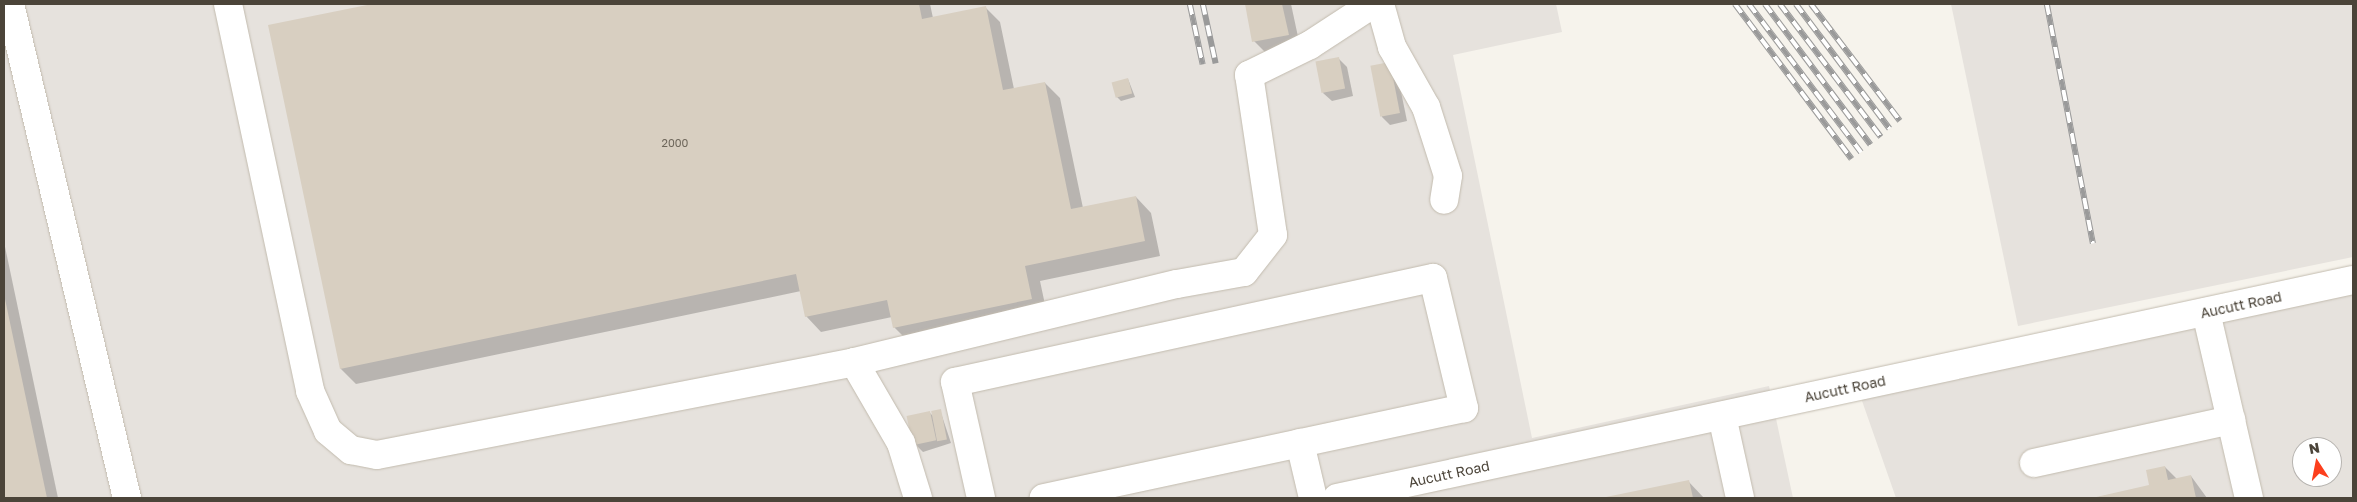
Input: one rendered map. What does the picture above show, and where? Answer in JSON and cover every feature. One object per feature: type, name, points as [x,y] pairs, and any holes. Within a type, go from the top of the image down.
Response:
[{"type":"street","points":[[10,4],[126,498]]},
{"type":"street","points":[[228,4],[310,391],[328,431],[351,450],[377,455],[854,362],[1177,284],[1244,272],[1273,235],[1249,75],[1310,45],[1373,4]]},
{"type":"street","points":[[1380,4],[1392,48],[1426,107],[1448,176],[1444,200]]},
{"type":"street","points":[[981,498],[955,382],[1433,278],[1464,408],[1044,498]]},
{"type":"street","name":"Aucutt Road","points":[[1337,498],[2353,280]]},
{"type":"street","points":[[2206,312],[2249,498]]},
{"type":"street","points":[[854,362],[901,443],[918,498]]},
{"type":"street","points":[[1722,416],[1740,498]]},
{"type":"street","points":[[2034,463],[2231,420]]},
{"type":"street","points":[[1300,444],[1313,498]]},
{"type":"shaded area","points":[[4,4],[1556,4],[1562,32],[1453,55],[1532,438],[1769,386],[1793,498],[4,498]]},
{"type":"shaded area","points":[[1951,4],[2353,4],[2353,257],[2018,326]]},
{"type":"shaded area","points":[[2353,291],[2353,498],[1896,498],[1861,398]]},
{"type":"building","points":[[372,4],[919,4],[922,19],[986,6],[1003,90],[1045,82],[1071,209],[1136,196],[1145,241],[1025,266],[1032,299],[893,328],[887,300],[805,317],[796,274],[340,369],[268,25]]},
{"type":"building","points":[[1245,4],[1282,4],[1289,35],[1252,42]]},
{"type":"building","points":[[1339,57],[1345,88],[1322,93],[1315,62]]},
{"type":"building","points":[[1390,62],[1400,113],[1380,117],[1370,66]]},
{"type":"building","points":[[1128,78],[1132,93],[1116,98],[1112,82]]},
{"type":"building","points":[[5,299],[47,498],[4,498]]},
{"type":"building","points":[[941,409],[947,439],[937,441],[931,411]]},
{"type":"building","points":[[930,411],[936,440],[913,445],[907,416]]},
{"type":"building","points":[[2165,466],[2168,480],[2191,475],[2196,498],[2092,498],[2149,485],[2146,470]]},
{"type":"building","points":[[1689,480],[1693,498],[1606,498],[1606,497]]},
{"type":"railway","points":[[1190,4],[1203,65]]},
{"type":"railway","points":[[1203,4],[1216,64]]},
{"type":"railway","points":[[1735,4],[1852,159]]},
{"type":"railway","points":[[1749,4],[1861,152]]},
{"type":"railway","points":[[1765,4],[1871,145]]},
{"type":"railway","points":[[1780,4],[1881,137]]},
{"type":"railway","points":[[1796,4],[1890,129]]},
{"type":"railway","points":[[1811,4],[1900,121]]},
{"type":"railway","points":[[2047,4],[2093,244]]}]
